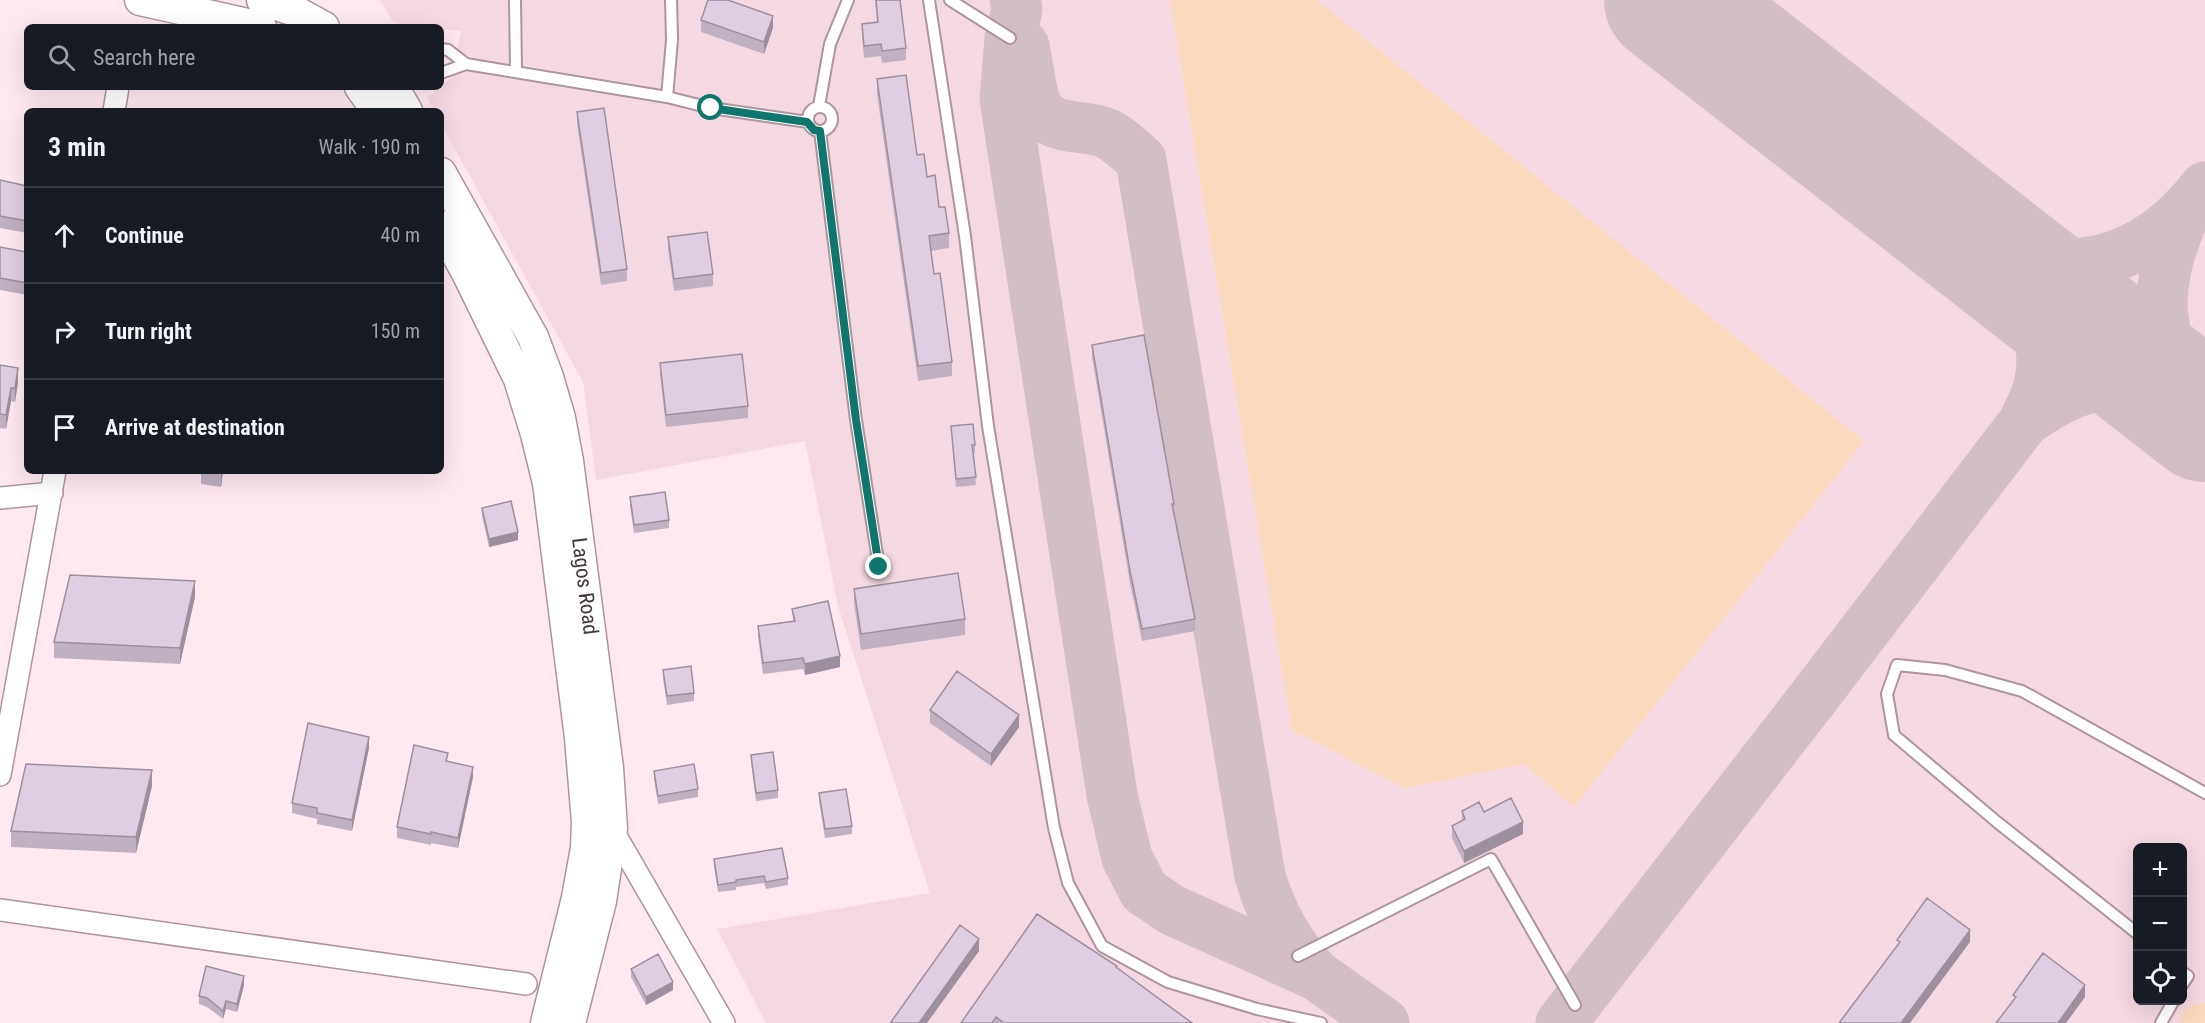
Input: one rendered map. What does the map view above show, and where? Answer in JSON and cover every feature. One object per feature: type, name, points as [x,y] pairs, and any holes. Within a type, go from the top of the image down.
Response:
[{"type":"main road","points":[[140,0],[248,24]]},
{"type":"main road","points":[[262,0],[295,11],[319,24]]},
{"type":"main road","points":[[362,90],[375,108]]},
{"type":"main road","points":[[392,90],[405,108]]},
{"type":"main road","name":"Lagos Road","points":[[444,178],[533,337],[560,418],[577,516],[608,768],[612,828],[601,901],[570,1023]]},
{"type":"main road","name":"Lagos Road","points":[[444,231],[471,280],[519,379],[548,483],[580,738],[587,822],[586,848],[577,898],[546,1023]]},
{"type":"street","points":[[114,108],[118,90]]},
{"type":"street","points":[[0,775],[55,474]]},
{"type":"street","points":[[0,498],[52,493]]},
{"type":"street","points":[[612,828],[724,1023]]},
{"type":"street","points":[[0,910],[526,984]]},
{"type":"lane","points":[[515,0],[516,71]]},
{"type":"lane","points":[[667,97],[672,40],[671,0]]},
{"type":"lane","points":[[819,106],[830,44],[848,0]]},
{"type":"lane","points":[[929,0],[965,236],[988,426],[1054,828],[1068,883],[1102,946],[1168,982],[1257,1009],[1321,1023]]},
{"type":"lane","points":[[950,0],[1010,38]]},
{"type":"lane","points":[[444,50],[466,64]]},
{"type":"lane","points":[[444,72],[466,64],[516,71],[590,86],[667,97],[711,108],[807,122],[814,130],[820,131],[830,126],[832,121],[829,111],[819,106]]},
{"type":"lane","points":[[807,122],[810,111],[819,106]]},
{"type":"lane","points":[[820,131],[856,420],[879,567]]},
{"type":"lane","points":[[2133,930],[1997,822],[1894,735],[1887,694],[1897,665],[1945,669],[2022,691],[2205,793]]},
{"type":"lane","points":[[1298,956],[1491,859],[1575,1005]]},
{"type":"lane","points":[[2161,1023],[2171,1005]]},
{"type":"shaded area","points":[[380,0],[2205,0],[2205,1023],[766,1023],[717,929],[930,893],[838,606],[805,441],[596,480],[583,382],[444,129],[444,108],[432,108],[427,98],[437,90],[444,90],[444,84],[452,78],[461,31],[444,29],[444,24],[394,23]]},
{"type":"shaded area","points":[[1170,0],[1317,0],[1864,441],[1574,807],[1524,764],[1405,788],[1292,730]]},
{"type":"shaded area","points":[[2205,1002],[2205,1023],[2179,1023],[2184,1009]]},
{"type":"building","points":[[708,0],[728,0],[773,16],[764,42],[701,20]]},
{"type":"building","points":[[876,0],[900,0],[906,48],[882,51],[881,44],[864,46],[862,24],[878,22]]},
{"type":"building","points":[[906,75],[917,155],[924,154],[927,177],[935,175],[939,207],[945,207],[949,233],[929,236],[934,274],[940,273],[952,362],[918,366],[877,79]]},
{"type":"building","points":[[604,108],[627,269],[601,273],[577,112]]},
{"type":"building","points":[[0,180],[24,185],[24,220],[0,216]]},
{"type":"building","points":[[707,232],[713,274],[674,279],[668,237]]},
{"type":"building","points":[[0,247],[24,251],[24,282],[0,278]]},
{"type":"building","points":[[1144,335],[1174,504],[1172,504],[1195,619],[1142,629],[1092,345]]},
{"type":"building","points":[[742,354],[748,406],[666,415],[660,363]]},
{"type":"building","points":[[0,365],[18,368],[15,388],[11,388],[6,415],[0,414]]},
{"type":"building","points":[[973,424],[975,445],[972,445],[976,477],[956,479],[951,426]]},
{"type":"building","points":[[665,492],[669,520],[634,525],[630,497]]},
{"type":"building","points":[[511,501],[518,532],[489,539],[482,508]]},
{"type":"building","points":[[958,573],[965,619],[861,634],[854,589]]},
{"type":"building","points":[[70,575],[195,581],[180,648],[54,642]]},
{"type":"building","points":[[828,601],[840,656],[805,664],[803,658],[763,663],[758,626],[795,621],[792,609]]},
{"type":"building","points":[[691,666],[694,693],[667,696],[663,670]]},
{"type":"building","points":[[957,671],[1019,715],[991,754],[930,710]]},
{"type":"building","points":[[308,723],[369,737],[352,820],[317,813],[317,808],[292,803]]},
{"type":"building","points":[[414,745],[448,753],[446,761],[473,767],[458,838],[397,827]]},
{"type":"building","points":[[773,752],[778,790],[756,793],[751,755]]},
{"type":"building","points":[[26,764],[152,770],[136,837],[11,831]]},
{"type":"building","points":[[694,764],[698,789],[658,796],[654,771]]},
{"type":"building","points":[[846,789],[852,826],[825,829],[819,793]]},
{"type":"building","points":[[1511,798],[1523,822],[1464,851],[1452,826],[1465,819],[1462,811],[1479,802],[1484,812]]},
{"type":"building","points":[[782,848],[788,878],[766,882],[764,876],[718,885],[714,859]]},
{"type":"building","points":[[1927,898],[1970,930],[1901,1023],[1839,1023],[1900,942],[1897,940]]},
{"type":"building","points":[[1037,914],[1117,966],[1192,1023],[1004,1023],[996,1017],[992,1023],[961,1023]]},
{"type":"building","points":[[960,925],[979,939],[919,1023],[891,1022]]},
{"type":"building","points":[[2043,953],[2085,985],[2058,1023],[1996,1023],[2016,997],[2013,995]]},
{"type":"building","points":[[658,954],[673,982],[646,997],[631,969]]},
{"type":"building","points":[[206,966],[244,976],[237,1004],[226,1001],[223,1011],[207,998],[199,996]]},
{"type":"taxiway","points":[[1015,0],[1017,10],[1010,38],[1005,99],[1112,795],[1127,858],[1144,891],[1172,910],[1316,975],[1384,1023]]},
{"type":"taxiway","points":[[1024,46],[1035,101],[1048,119],[1067,126],[1108,134],[1141,160],[1260,876],[1282,929],[1297,953],[1316,975]]},
{"type":"taxiway","points":[[1979,240],[2014,255],[2036,261],[2062,264],[2086,263],[2109,258],[2152,238],[2189,206],[2205,187]]},
{"type":"taxiway","points":[[2187,210],[2167,264],[2163,289],[2163,314],[2167,338],[2175,362],[2205,412]]},
{"type":"taxiway","points":[[1561,1023],[2024,422],[2036,396],[2040,378],[2042,363],[2039,334],[2024,293],[1991,252]]},
{"type":"taxiway","points":[[2024,422],[2068,395],[2100,386],[2134,386],[2183,401]]},
{"type":"runway","points":[[1668,0],[2205,418]]},
{"type":"route","points":[[711,108],[807,122],[814,130],[820,131],[856,420],[879,567]]}]
